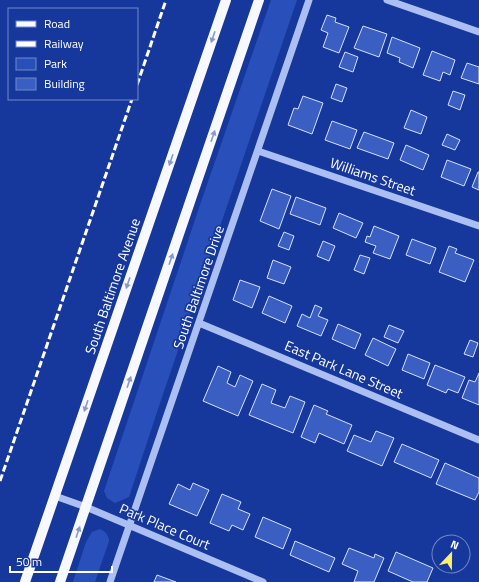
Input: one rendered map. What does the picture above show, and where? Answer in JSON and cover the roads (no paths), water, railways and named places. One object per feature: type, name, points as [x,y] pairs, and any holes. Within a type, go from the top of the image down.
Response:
[{"type":"main road","name":"South Baltimore Avenue","points":[[25,582],[226,0]]},
{"type":"main road","points":[[60,582],[259,0]]},
{"type":"street","name":"South Baltimore Drive","points":[[110,582],[309,0]]},
{"type":"street","points":[[387,0],[479,32]]},
{"type":"street","name":"Williams Street","points":[[258,151],[479,226]]},
{"type":"street","name":"East Park Lane Street","points":[[199,323],[479,440]]},
{"type":"street","name":"Park Place Court","points":[[55,496],[86,507],[263,582]]},
{"type":"railway","points":[[138,82],[166,0]]},
{"type":"railway","points":[[0,481],[132,100]]}]
